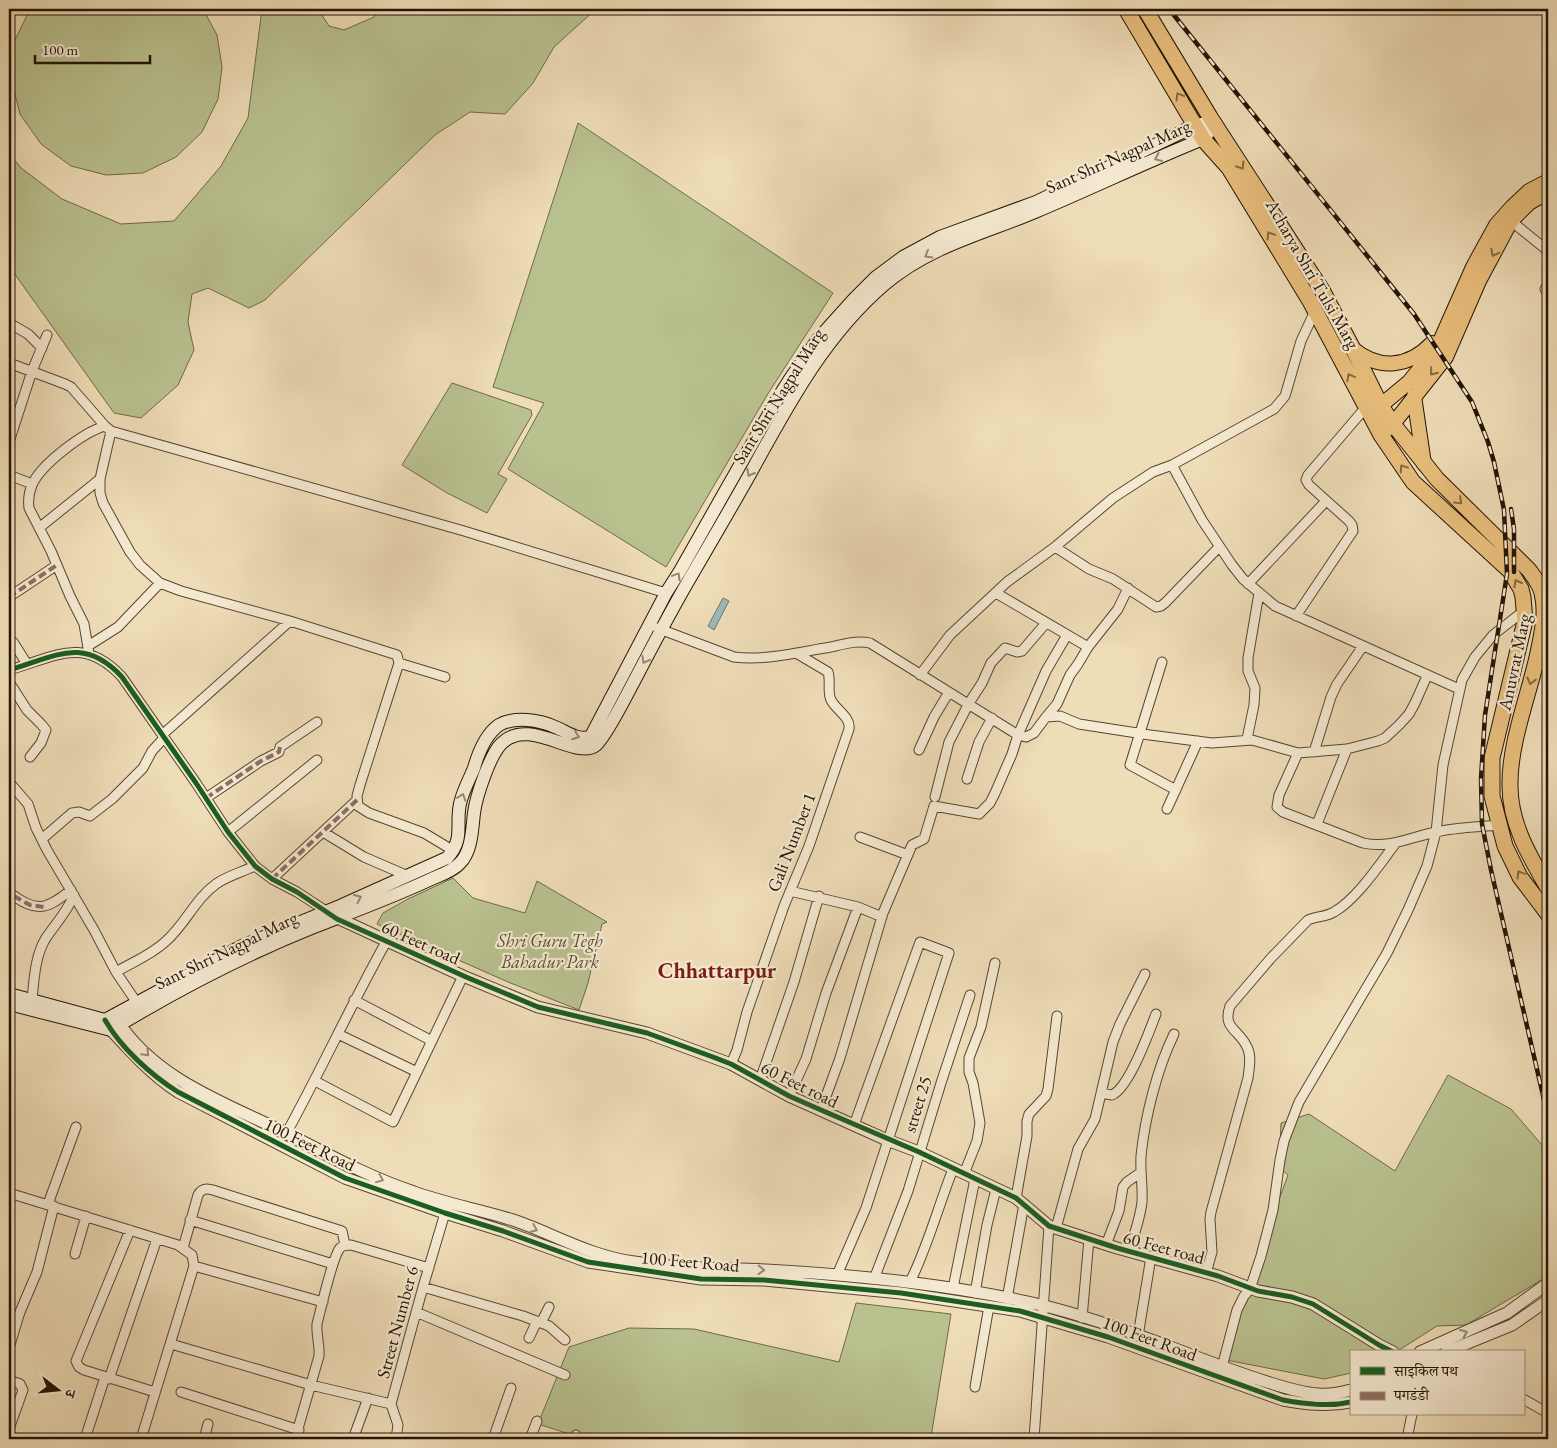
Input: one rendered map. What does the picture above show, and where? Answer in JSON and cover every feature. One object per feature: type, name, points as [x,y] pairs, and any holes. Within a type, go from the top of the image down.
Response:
[{"type":"highway","name":"Acharya Shri Tulsi Marg","points":[[1126,9],[1196,124],[1203,139],[1229,168],[1316,311],[1372,409]]},
{"type":"highway","points":[[1145,9],[1216,124]]},
{"type":"highway","name":"Acharya Shri Tulsi Marg","points":[[1216,124],[1322,290],[1353,349],[1381,435]]},
{"type":"highway","name":"Anuvrat Marg","points":[[1372,409],[1393,424],[1425,466],[1529,570],[1545,594],[1546,622],[1515,744],[1510,787],[1514,815],[1523,842],[1548,888]]},
{"type":"highway","name":"Anuvrat Marg","points":[[1381,435],[1413,482],[1510,571],[1521,589],[1525,610],[1524,631],[1500,719],[1492,758],[1492,796],[1505,846],[1520,877],[1548,914]]},
{"type":"main road","name":"Sant Shri Nagpal Marg","points":[[113,1023],[137,1004],[242,946],[447,858],[454,851],[458,842],[460,800],[478,755],[490,734],[500,725],[513,721],[533,720],[553,725],[580,738],[586,739],[591,736],[656,628],[764,436],[778,398],[818,339],[876,277],[903,257],[940,237],[1036,202],[1196,124],[1216,124]]},
{"type":"main road","name":"Sant Shri Nagpal Marg","points":[[113,1023],[245,956],[403,892],[457,867],[464,859],[468,848],[474,808],[487,770],[502,743],[521,735],[532,735],[557,740],[580,749],[593,748],[599,742],[621,706],[656,628],[666,593],[764,436],[826,345],[858,310],[887,282],[944,246],[1034,213],[1203,139],[1216,124]]},
{"type":"main road","points":[[1372,409],[1409,382],[1438,346],[1473,267],[1496,225],[1529,191],[1548,180]]},
{"type":"main road","points":[[1381,435],[1393,424],[1446,357],[1479,281],[1511,221],[1529,203],[1548,192]]},
{"type":"main road","points":[[1353,349],[1372,361],[1395,363],[1416,356],[1443,332]]},
{"type":"main road","points":[[1414,396],[1425,466]]},
{"type":"main road","points":[[9,1002],[32,1000],[113,1023]]},
{"type":"main road","points":[[9,1002],[113,1023]]},
{"type":"street","points":[[1511,221],[1548,251]]},
{"type":"street","points":[[920,675],[950,635],[1014,576],[1056,547],[1113,498],[1153,472],[1172,465],[1274,409],[1285,396],[1301,341],[1316,311]]},
{"type":"street","points":[[9,323],[28,334],[42,348]]},
{"type":"street","points":[[9,442],[12,420],[47,335]]},
{"type":"street","points":[[9,363],[71,387],[108,429]]},
{"type":"street","points":[[1296,616],[1352,531],[1352,525],[1349,521],[1308,485],[1306,480],[1308,475],[1372,409]]},
{"type":"street","points":[[108,429],[100,479],[102,503],[125,544],[140,564],[160,583],[181,591],[290,621],[397,655],[399,663],[360,785],[357,800],[361,809],[424,834],[454,851]]},
{"type":"street","points":[[326,911],[297,892],[272,879],[255,866],[228,832],[122,677],[112,666],[89,650],[84,624],[29,508],[28,500],[32,484],[38,474],[62,452],[89,433],[108,429],[464,531],[666,593]]},
{"type":"street","points":[[1172,465],[1202,520],[1232,565],[1248,584],[1275,606],[1459,690]]},
{"type":"street","points":[[9,475],[32,484]]},
{"type":"street","points":[[39,528],[100,479]]},
{"type":"street","points":[[1248,584],[1326,501]]},
{"type":"street","points":[[1056,547],[1089,569],[1113,579],[1128,588],[1150,604],[1161,606],[1219,547]]},
{"type":"street","points":[[9,597],[57,565]]},
{"type":"street","points":[[9,670],[70,652],[89,650],[118,626],[160,583]]},
{"type":"street","points":[[656,628],[734,657],[752,659],[865,642],[874,645],[1018,735],[1026,737],[1031,736],[1057,704],[1070,675],[1088,647],[1113,616],[1128,588]]},
{"type":"street","points":[[996,593],[1088,647]]},
{"type":"street","points":[[1246,739],[1254,705],[1255,688],[1248,671],[1248,658],[1259,593]]},
{"type":"street","points":[[1222,1367],[1237,1310],[1247,1287],[1273,1210],[1280,1160],[1298,1102],[1387,953],[1427,866],[1436,832],[1443,764],[1459,690],[1466,672],[1493,635],[1525,610]]},
{"type":"street","points":[[42,839],[72,813],[79,812],[90,816],[112,799],[143,768],[152,751],[163,737],[290,621]]},
{"type":"street","points":[[935,797],[949,742],[986,672],[996,657],[1006,648],[1017,652],[1022,650],[1046,623]]},
{"type":"street","points":[[821,1110],[840,1058],[882,912],[912,845],[924,839],[934,806],[978,814],[990,803],[1046,671],[1068,635]]},
{"type":"street","points":[[13,642],[27,664]]},
{"type":"street","points":[[1314,752],[1331,697],[1341,678],[1363,646]]},
{"type":"street","name":"Gali Number 1","points":[[731,1064],[790,891],[809,846],[850,724],[843,712],[832,701],[830,692],[831,681],[828,672],[796,653]]},
{"type":"street","points":[[1162,662],[1130,765],[1176,790]]},
{"type":"street","points":[[399,663],[445,677]]},
{"type":"street","points":[[1046,717],[1060,716],[1079,724],[1198,741],[1212,742],[1246,739],[1298,753],[1347,749],[1385,738],[1399,726],[1410,714],[1427,676]]},
{"type":"street","points":[[9,682],[26,710],[46,730],[41,743],[30,757]]},
{"type":"street","points":[[920,750],[934,717],[949,692]]},
{"type":"street","points":[[967,779],[979,742],[992,718]]},
{"type":"street","points":[[206,798],[261,761],[279,752],[280,747],[317,722]]},
{"type":"street","points":[[1168,809],[1198,741]]},
{"type":"street","points":[[1316,824],[1347,749]]},
{"type":"street","points":[[1298,753],[1279,794],[1277,806],[1284,812],[1363,843],[1381,846],[1395,844],[1436,832],[1499,825]]},
{"type":"street","points":[[228,832],[317,760]]},
{"type":"street","points":[[9,782],[28,804],[42,839],[116,972],[137,1004]]},
{"type":"street","points":[[272,879],[357,800]]},
{"type":"street","points":[[323,832],[364,857],[408,876]]},
{"type":"street","points":[[860,837],[908,855]]},
{"type":"street","points":[[1206,1273],[1212,1252],[1211,1212],[1248,1078],[1250,1064],[1249,1048],[1227,1021],[1230,1006],[1301,926],[1308,920],[1316,917],[1325,917],[1336,912],[1353,896],[1395,844]]},
{"type":"street","points":[[116,972],[151,953],[165,942],[176,931],[200,899],[216,884],[255,866]]},
{"type":"street","points":[[790,891],[819,896],[858,907],[882,917]]},
{"type":"street","points":[[14,896],[30,906],[44,907],[52,905],[72,892]]},
{"type":"street","points":[[32,1000],[42,947],[65,914],[72,892]]},
{"type":"street","points":[[760,1080],[794,982],[819,896]]},
{"type":"street","points":[[789,1096],[806,1059],[826,993],[858,907]]},
{"type":"street","name":"60 Feet road","points":[[326,911],[337,919],[386,942],[538,1007],[647,1033],[731,1064],[789,1096],[887,1140],[919,1152],[1020,1201],[1052,1227],[1247,1287],[1292,1297],[1313,1304],[1389,1350]]},
{"type":"street","points":[[286,1134],[315,1082],[354,1000],[386,942]]},
{"type":"street","points":[[837,1275],[864,1215],[949,953],[920,942],[854,1125]]},
{"type":"street","points":[[953,1288],[980,1123],[973,1083],[969,1072],[968,1058],[979,1033],[995,964]]},
{"type":"street","points":[[1034,1439],[1042,1306],[1052,1227],[1074,1161],[1083,1139],[1095,1119],[1113,1042],[1145,974]]},
{"type":"street","points":[[315,1082],[393,1122],[463,976]]},
{"type":"street","name":"street 25","points":[[874,1279],[908,1191],[940,1082],[970,995]]},
{"type":"street","points":[[354,1000],[432,1041]]},
{"type":"street","points":[[1101,1093],[1112,1095],[1122,1086],[1134,1066],[1156,1014]]},
{"type":"street","points":[[1007,1299],[1020,1201],[1028,1114],[1043,1100],[1048,1088],[1058,1016]]},
{"type":"street","name":"100 Feet Road","points":[[113,1023],[168,1073],[225,1106],[353,1168],[413,1192],[517,1222],[591,1252],[632,1262],[705,1269],[725,1275],[901,1293],[1020,1311],[1108,1337],[1283,1400],[1312,1405],[1337,1405],[1350,1402]]},
{"type":"street","name":"100 Feet Road","points":[[113,1023],[142,1065],[161,1082],[346,1178],[588,1262],[682,1277],[837,1275],[953,1288],[1042,1306],[1082,1318],[1290,1390],[1318,1394],[1350,1390]]},
{"type":"street","points":[[338,1034],[417,1072]]},
{"type":"street","points":[[1129,1251],[1140,1213],[1142,1154],[1155,1089],[1164,1056],[1174,1034]]},
{"type":"street","points":[[9,1348],[20,1312],[37,1272],[51,1205],[76,1127]]},
{"type":"street","points":[[910,1282],[926,1248],[953,1169]]},
{"type":"street","points":[[1106,1245],[1119,1211],[1123,1187],[1140,1173]]},
{"type":"street","points":[[183,1248],[200,1191],[204,1189],[210,1189],[342,1231],[345,1245]]},
{"type":"street","points":[[975,1293],[986,1224],[996,1189]]},
{"type":"street","points":[[9,1193],[157,1239],[183,1248],[192,1255],[194,1266],[141,1439]]},
{"type":"street","name":"Street Number 6","points":[[396,1439],[398,1425],[391,1404],[422,1287],[445,1213]]},
{"type":"street","points":[[74,1254],[86,1216]]},
{"type":"street","points":[[190,1220],[333,1264]]},
{"type":"street","points":[[130,1230],[77,1357],[77,1364],[79,1367],[107,1378],[155,1392]]},
{"type":"street","points":[[85,1439],[157,1239]]},
{"type":"street","points":[[1082,1318],[1088,1239]]},
{"type":"street","points":[[345,1245],[429,1268]]},
{"type":"street","points":[[295,1439],[319,1356],[320,1349],[316,1334],[323,1302],[333,1264],[340,1249],[345,1245]]},
{"type":"street","points":[[1138,1336],[1151,1257]]},
{"type":"street","points":[[194,1266],[323,1302]]},
{"type":"street","points":[[1423,1350],[1507,1313],[1548,1283]]},
{"type":"street","points":[[422,1287],[539,1322],[549,1326],[565,1340]]},
{"type":"street","points":[[1451,1350],[1497,1333],[1548,1300]]},
{"type":"street","points":[[975,1386],[989,1306]]},
{"type":"street","points":[[529,1338],[549,1307]]},
{"type":"street","points":[[416,1312],[565,1375]]},
{"type":"street","points":[[171,1344],[311,1385],[391,1404]]},
{"type":"street","points":[[9,1380],[20,1384],[23,1390],[12,1436]]},
{"type":"street","points":[[493,1439],[511,1388]]},
{"type":"street","points":[[181,1392],[299,1430]]},
{"type":"street","points":[[353,1439],[368,1398]]},
{"type":"street","points":[[1524,1400],[1548,1413]]},
{"type":"street","points":[[1407,1439],[1412,1416]]},
{"type":"street","points":[[530,1439],[537,1421]]},
{"type":"street","points":[[204,1439],[208,1424]]},
{"type":"green space","points":[[30,9],[203,9],[217,35],[222,67],[218,99],[202,132],[176,157],[143,173],[106,175],[71,166],[41,144],[20,114],[11,79],[14,42]]},
{"type":"green space","points":[[262,9],[318,9],[329,26],[344,30],[374,17],[377,9],[596,9],[554,47],[533,83],[505,114],[470,112],[435,135],[265,300],[249,308],[208,288],[192,294],[188,322],[194,350],[178,385],[141,418],[114,413],[9,266],[9,153],[21,168],[62,199],[121,224],[174,221],[221,166],[248,118]]},
{"type":"green space","points":[[578,123],[833,293],[769,392],[666,567],[508,469],[544,403],[493,387]]},
{"type":"green space","points":[[452,383],[531,410],[532,415],[498,474],[507,479],[487,513],[447,493],[402,465]]},
{"type":"green space","name":"Shri Guru Tegh Bahadur Park","points":[[453,878],[473,898],[525,913],[537,881],[607,922],[602,924],[588,983],[579,1010],[508,982],[377,924],[383,913]]},
{"type":"green space","points":[[1448,1075],[1511,1109],[1548,1152],[1548,1276],[1466,1325],[1437,1326],[1399,1350],[1350,1350],[1350,1373],[1324,1379],[1221,1359],[1288,1175],[1279,1167],[1281,1123],[1309,1114],[1395,1171]]},
{"type":"green space","points":[[856,1303],[951,1314],[931,1437],[936,1439],[585,1439],[538,1424],[569,1347],[629,1328],[694,1329],[839,1362]]},
{"type":"water","points":[[723,598],[729,601],[714,630],[708,626]]},
{"type":"railway","points":[[1169,9],[1414,314],[1472,402],[1488,442],[1504,510],[1507,574],[1485,715],[1481,779],[1482,824],[1548,1117]]},
{"type":"railway","points":[[1511,509],[1514,529],[1514,572]]},
{"type":"marked path","points":[[9,597],[57,565]]},
{"type":"marked path","points":[[206,798],[261,761],[279,752],[280,747]]},
{"type":"marked path","points":[[272,879],[357,800]]},
{"type":"marked path","points":[[14,896],[30,905],[44,907]]},
{"type":"cycle path","points":[[9,670],[55,655],[68,653],[94,656],[108,664],[122,677],[228,832],[255,866],[272,879],[297,892],[337,919],[538,1007],[647,1033],[731,1064],[789,1096],[919,1152],[1016,1198],[1049,1226],[1117,1248],[1218,1276],[1258,1291],[1292,1297],[1313,1304],[1389,1350]]},
{"type":"cycle path","points":[[105,1020],[119,1041],[137,1060],[157,1078],[178,1092],[345,1178],[503,1231],[588,1262],[701,1279],[764,1280],[901,1293],[1020,1311],[1108,1337],[1283,1400],[1317,1404],[1350,1402]]},
{"type":"district","name":"Chhattarpur","points":[[717,970]]}]
